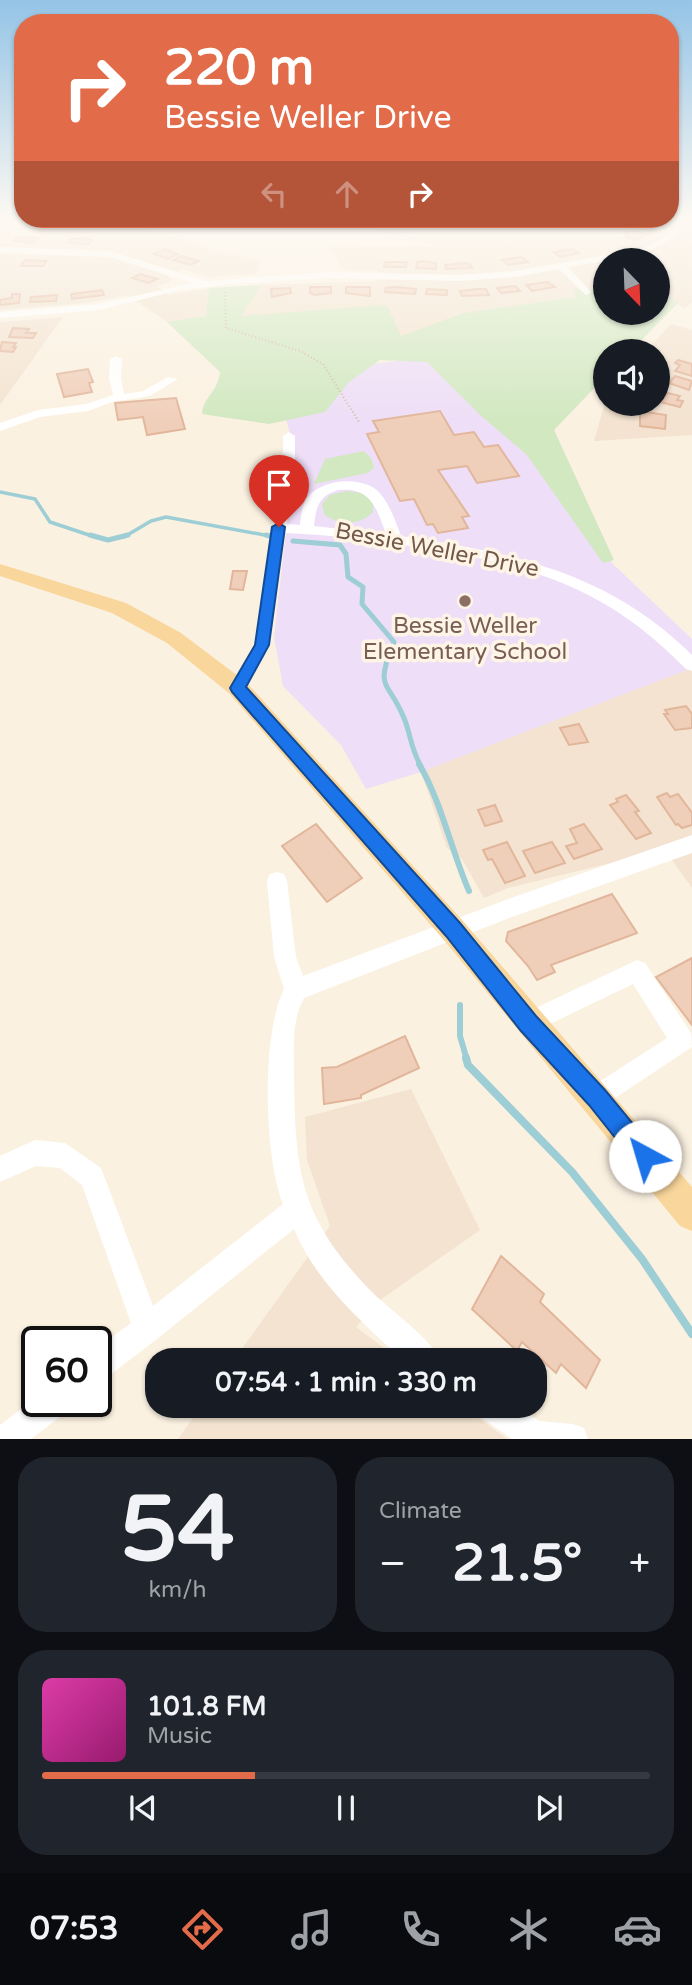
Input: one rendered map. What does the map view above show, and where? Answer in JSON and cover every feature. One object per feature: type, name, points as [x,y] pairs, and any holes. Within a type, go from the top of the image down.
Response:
[{"type":"main road","points":[[0,570],[119,608],[174,638],[238,688],[453,930],[529,1024],[597,1098],[692,1214]]},
{"type":"street","points":[[0,316],[99,307],[176,289]]},
{"type":"street","points":[[116,359],[115,378],[120,398]]},
{"type":"street","points":[[0,427],[24,417],[146,394],[172,379]]},
{"type":"street","points":[[238,688],[262,645],[289,459],[289,436]]},
{"type":"street","points":[[307,529],[312,501],[319,494],[331,488],[356,486],[368,490],[376,498],[395,539]]},
{"type":"street","name":"Bessie Weller Drive","points":[[279,527],[337,530],[511,559],[569,579],[642,621],[692,665]]},
{"type":"street","points":[[412,1348],[363,1305],[343,1282],[319,1251],[298,1209],[286,1169],[282,1109],[284,1011],[292,997],[453,930],[692,844]]},
{"type":"street","points":[[277,881],[292,997]]},
{"type":"street","points":[[529,1024],[636,971],[683,1041],[597,1098]]},
{"type":"street","points":[[0,1169],[35,1153],[65,1156],[92,1177],[147,1329]]},
{"type":"street","points":[[112,1356],[298,1209]]},
{"type":"street","points":[[7,1439],[35,1417]]},
{"type":"street","points":[[508,1418],[534,1436],[573,1439]]},
{"type":"path","points":[[225,289],[226,328],[300,351],[323,364],[359,422]]},
{"type":"shaded area","points":[[0,289],[161,289],[168,295],[209,289],[206,316],[167,322],[128,295],[87,303],[0,310]]},
{"type":"shaded area","points":[[258,289],[574,289],[576,297],[463,313],[401,336],[240,316]]},
{"type":"shaded area","points":[[670,289],[692,289],[692,302],[685,309],[670,298]]},
{"type":"shaded area","points":[[63,317],[0,405],[0,322]]},
{"type":"shaded area","points":[[670,325],[692,330],[692,435],[594,441],[601,416],[670,416],[670,339],[657,339]]},
{"type":"shaded area","name":"Bessie Weller Elementary School","points":[[439,356],[535,457],[574,514],[614,565],[692,639],[692,668],[421,772],[366,789],[341,745],[283,686],[274,637],[295,454],[275,375]]},
{"type":"shaded area","points":[[692,668],[692,888],[662,846],[623,860],[508,888],[484,898],[462,859],[447,848],[421,772]]},
{"type":"shaded area","points":[[411,1089],[480,1230],[380,1300],[356,1327],[384,1348],[243,1348],[330,1226],[307,1160],[305,1117]]},
{"type":"shaded area","points":[[193,1418],[479,1418],[507,1439],[178,1439]]},
{"type":"green space","points":[[209,289],[258,289],[241,316],[387,305],[401,336],[463,313],[576,297],[574,289],[593,289],[593,326],[655,326],[643,339],[593,339],[593,389],[554,430],[614,560],[603,563],[527,455],[478,413],[427,362],[380,360],[349,382],[325,412],[269,424],[202,414],[220,372],[167,322],[206,316]]},
{"type":"green space","points":[[670,298],[678,303],[670,311]]},
{"type":"green space","points":[[364,451],[371,458],[374,468],[367,473],[314,484],[325,459]]},
{"type":"green space","points":[[346,491],[362,493],[373,502],[373,512],[362,520],[349,523],[336,521],[324,514],[322,504],[330,495]]},
{"type":"building","points":[[271,289],[290,289],[291,293],[272,297]]},
{"type":"building","points":[[310,289],[331,289],[331,293],[310,293]]},
{"type":"building","points":[[346,289],[370,289],[370,296],[346,293]]},
{"type":"building","points":[[386,289],[416,289],[415,294],[385,292]]},
{"type":"building","points":[[427,289],[447,290],[447,295],[426,294]]},
{"type":"building","points":[[486,289],[489,295],[462,296],[460,291]]},
{"type":"building","points":[[498,289],[520,291],[501,293]]},
{"type":"building","points":[[102,290],[104,295],[72,299],[71,294]]},
{"type":"building","points":[[12,294],[20,294],[19,303],[0,305],[0,300],[12,298]]},
{"type":"building","points":[[57,295],[56,301],[30,302],[31,297]]},
{"type":"building","points":[[13,328],[29,329],[26,333],[36,333],[33,338],[9,337]]},
{"type":"building","points":[[2,342],[16,343],[13,352],[0,351]]},
{"type":"building","points":[[678,360],[692,364],[692,376],[675,371],[680,365],[675,363]]},
{"type":"building","points":[[88,369],[93,382],[89,383],[92,392],[64,397],[57,374]]},
{"type":"building","points":[[675,376],[692,381],[689,390],[670,382]]},
{"type":"building","points":[[670,394],[680,396],[677,400],[683,401],[680,407],[670,404]]},
{"type":"building","points":[[176,398],[185,429],[147,435],[143,417],[118,420],[115,403]]},
{"type":"building","points":[[440,411],[454,435],[474,432],[484,447],[498,445],[519,476],[477,483],[467,466],[438,470],[469,516],[462,517],[468,528],[438,533],[433,524],[427,525],[414,499],[400,501],[367,434],[379,432],[373,421]]},
{"type":"building","points":[[640,416],[666,416],[665,429],[640,426]]},
{"type":"building","points":[[233,571],[247,571],[243,590],[230,589]]},
{"type":"building","points":[[686,706],[692,714],[692,728],[675,730],[664,714],[668,714],[665,710]]},
{"type":"building","points":[[579,724],[588,742],[569,745],[560,728]]},
{"type":"building","points":[[667,793],[670,797],[678,794],[692,813],[692,825],[682,828],[676,825],[657,797]]},
{"type":"building","points":[[626,795],[651,833],[636,839],[610,805]]},
{"type":"building","points":[[495,805],[502,821],[485,826],[478,810]]},
{"type":"building","points":[[316,824],[362,878],[327,902],[282,846]]},
{"type":"building","points":[[584,824],[602,849],[574,859],[566,846],[577,843],[570,829]]},
{"type":"building","points":[[507,842],[525,876],[505,883],[492,859],[488,860],[483,850]]},
{"type":"building","points":[[552,842],[565,863],[535,873],[523,851]]},
{"type":"building","points":[[612,894],[637,933],[551,965],[555,972],[537,980],[506,941],[508,932]]},
{"type":"building","points":[[692,958],[692,1025],[656,977]]},
{"type":"building","points":[[405,1036],[419,1068],[361,1095],[361,1098],[324,1104],[322,1068],[337,1067]]},
{"type":"building","points":[[501,1256],[544,1294],[540,1302],[600,1360],[586,1388],[561,1364],[556,1373],[547,1365],[547,1348],[529,1348],[522,1342],[519,1348],[514,1348],[472,1309]]},
{"type":"waterway","points":[[0,492],[35,499],[50,522],[95,537]]},
{"type":"waterway","points":[[127,535],[151,521],[166,517],[270,536],[266,535]]},
{"type":"waterway","points":[[90,535],[108,540],[127,535]]},
{"type":"waterway","points":[[293,541],[340,545],[346,554],[348,577],[363,587],[362,604],[394,642],[384,677],[404,718],[421,766]]},
{"type":"waterway","points":[[419,764],[434,795],[469,891]]},
{"type":"waterway","points":[[460,1005],[460,1036],[467,1060]]},
{"type":"waterway","points":[[466,1058],[468,1065],[572,1172],[642,1259],[692,1334]]},
{"type":"place","name":"Bessie Weller Elementary School","points":[[465,601]]},
{"type":"route","points":[[279,527],[262,645],[238,688],[453,930],[529,1024],[597,1098],[645,1156]]}]
